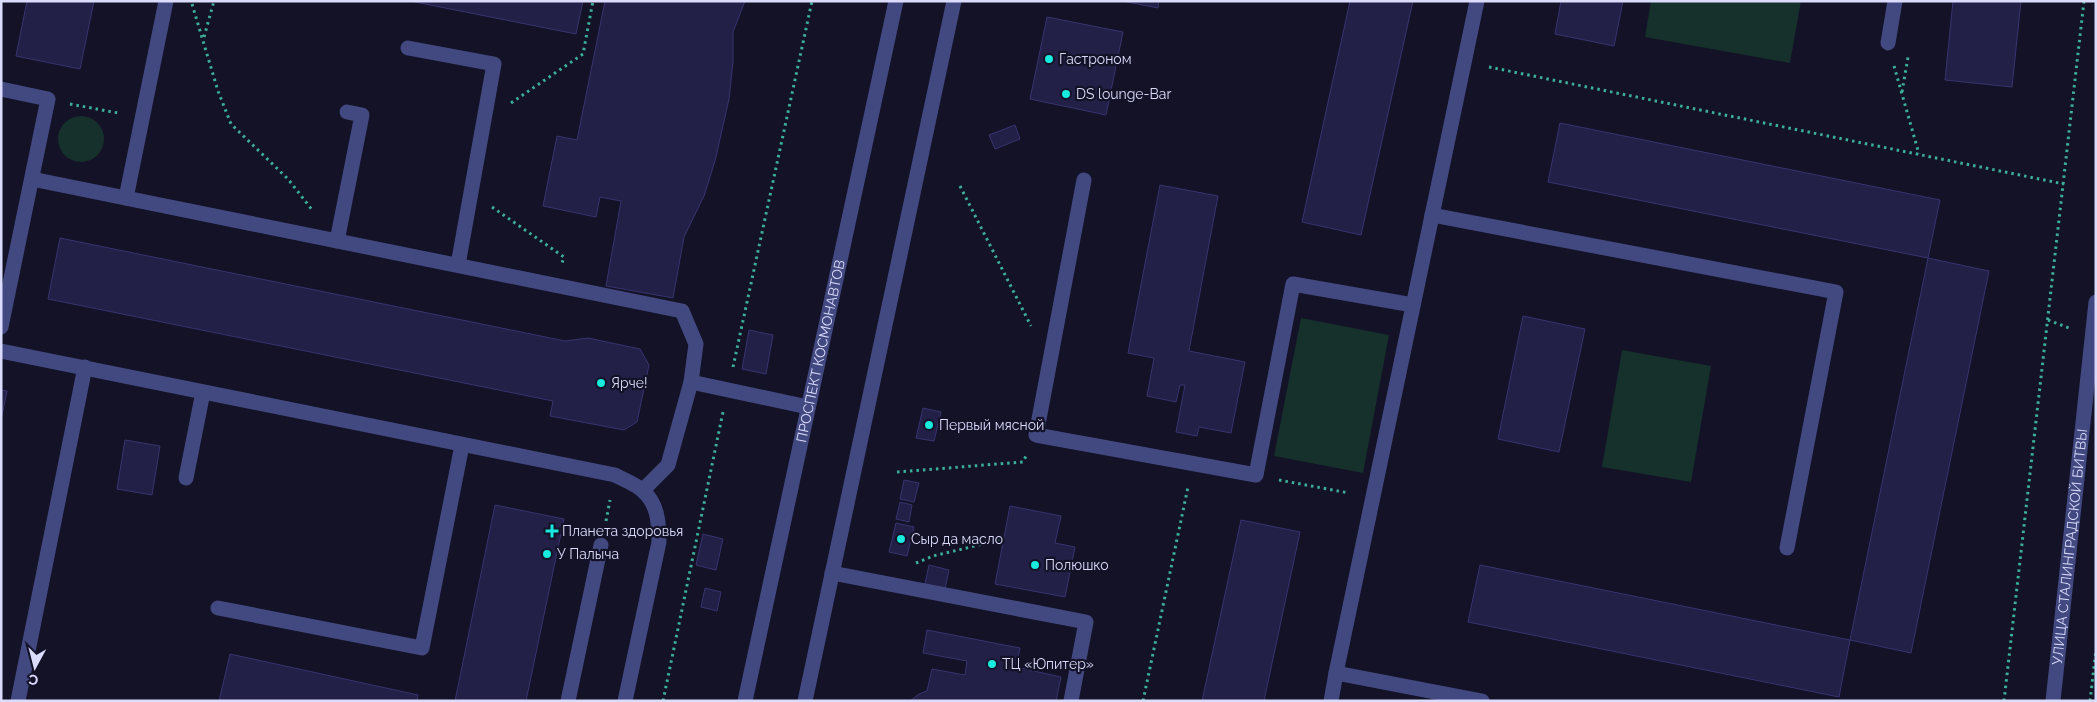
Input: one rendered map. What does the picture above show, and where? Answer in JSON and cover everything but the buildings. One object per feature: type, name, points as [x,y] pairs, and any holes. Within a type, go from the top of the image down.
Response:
[{"type":"street","points":[[126,198],[166,1]]},
{"type":"street","name":"ПРОСПЕКТ КОСМОНАВТОВ","points":[[745,701],[896,1]]},
{"type":"street","points":[[805,701],[954,1]]},
{"type":"street","points":[[1330,701],[1477,1]]},
{"type":"street","points":[[1888,43],[1895,1]]},
{"type":"street","points":[[408,48],[494,64],[458,265]]},
{"type":"street","points":[[1,89],[48,99],[32,178],[7,266],[1,327]]},
{"type":"street","points":[[337,241],[362,115],[347,112]]},
{"type":"street","points":[[32,178],[682,311],[696,344],[691,382],[668,465],[643,490]]},
{"type":"street","points":[[1084,180],[1036,435],[1256,476],[1293,284],[1413,306]]},
{"type":"street","points":[[1432,215],[1836,292],[1787,548]]},
{"type":"street","name":"УЛИЦА СТАЛИНГРАДСКОЙ БИТВЫ","points":[[2053,701],[2095,312]]},
{"type":"street","points":[[1,351],[615,476],[643,490],[652,503],[659,520],[658,542],[625,701]]},
{"type":"street","points":[[18,701],[85,367]]},
{"type":"street","points":[[691,382],[808,407]]},
{"type":"street","points":[[186,478],[204,392]]},
{"type":"street","points":[[218,608],[422,648],[462,445]]},
{"type":"street","points":[[568,701],[601,545]]},
{"type":"street","points":[[832,573],[1086,622],[1071,701]]},
{"type":"street","points":[[1336,674],[1482,701]]},
{"type":"path","points":[[191,1],[204,39],[218,91],[231,124],[288,179],[337,241]]},
{"type":"path","points":[[204,39],[214,1]]},
{"type":"path","points":[[507,106],[583,54],[593,1]]},
{"type":"path","points":[[663,701],[812,1]]},
{"type":"path","points":[[2004,701],[2084,1]]},
{"type":"path","points":[[1888,43],[1919,154]]},
{"type":"path","points":[[1464,62],[2064,184]]},
{"type":"path","points":[[48,99],[142,118]]},
{"type":"path","points":[[960,186],[1032,327]]},
{"type":"path","points":[[490,205],[564,257],[558,286]]},
{"type":"path","points":[[898,472],[1023,462],[1036,435]]},
{"type":"path","points":[[1144,701],[1193,464]]},
{"type":"path","points":[[1256,476],[1374,497]]},
{"type":"path","points":[[876,581],[933,556],[1004,539]]},
{"type":"path","points":[[2090,701],[2096,650]]},
{"type":"green space","points":[[1651,1],[1801,1],[1790,63],[1645,37]]},
{"type":"green space","points":[[86,116],[98,122],[103,130],[103,148],[98,156],[90,161],[76,162],[64,156],[59,148],[58,134],[64,122],[72,117]]},
{"type":"green space","points":[[1301,318],[1389,335],[1363,473],[1274,456]]},
{"type":"green space","points":[[1622,350],[1711,366],[1691,482],[1602,467]]},
{"type":"place","name":"Гастроном","points":[[1049,59]]},
{"type":"place","name":"DS lounge-Bar","points":[[1066,94]]},
{"type":"place","name":"Ярче!","points":[[601,383]]},
{"type":"place","name":"Первый мясной","points":[[929,425]]},
{"type":"place","name":"Планета здоровья","points":[[552,531]]},
{"type":"place","name":"Сыр да масло","points":[[901,539]]},
{"type":"place","name":"У Палыча","points":[[547,554]]},
{"type":"place","name":"Полюшко","points":[[1035,565]]},
{"type":"place","name":"ТЦ «Юпитер»","points":[[992,664]]}]
